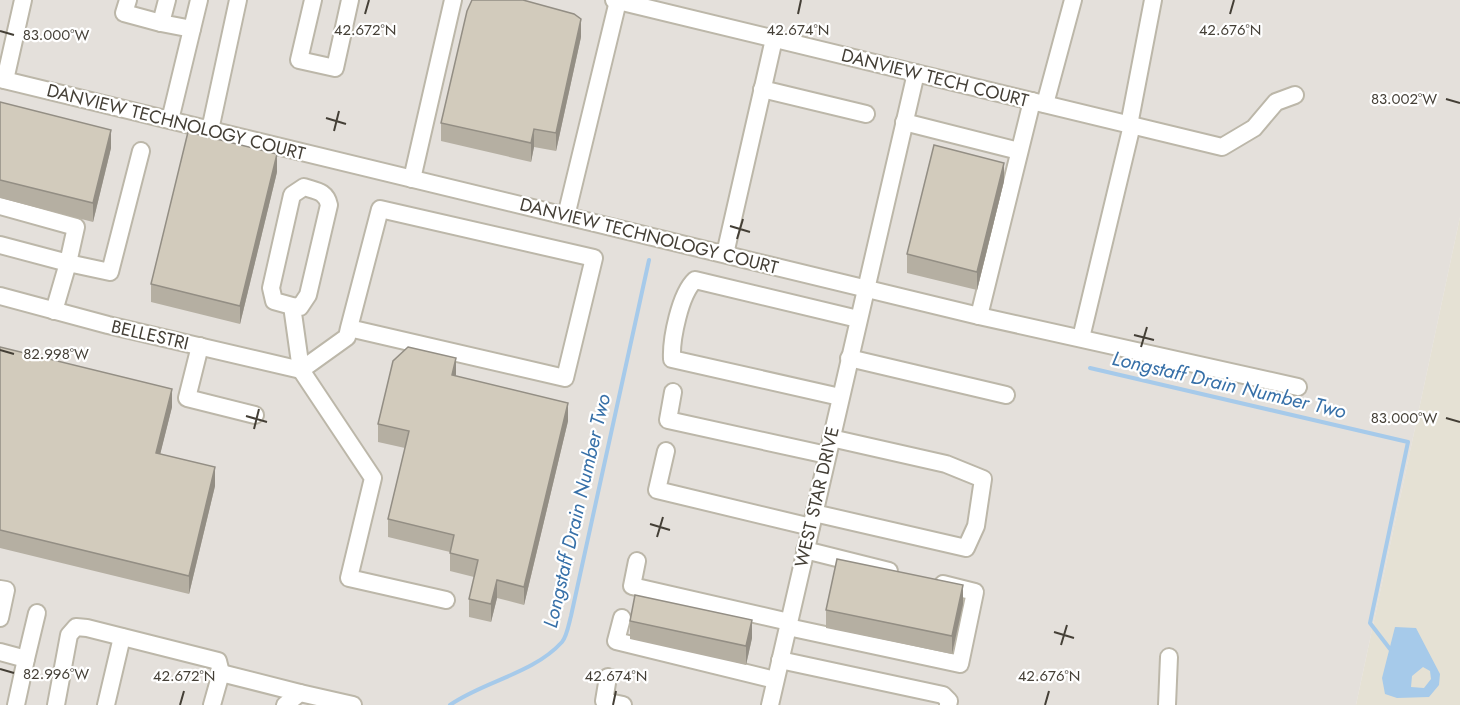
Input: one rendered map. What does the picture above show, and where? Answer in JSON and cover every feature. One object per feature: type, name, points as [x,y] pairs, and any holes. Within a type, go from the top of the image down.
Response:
[{"type":"street","points":[[2,79],[23,0]]},
{"type":"street","points":[[128,0],[124,13],[192,29]]},
{"type":"street","points":[[161,23],[167,0]]},
{"type":"street","points":[[170,120],[199,0]]},
{"type":"street","points":[[210,130],[238,0]]},
{"type":"street","points":[[313,0],[299,60],[336,68],[350,0]]},
{"type":"street","points":[[412,179],[453,0]]},
{"type":"street","points":[[979,316],[1020,151],[1073,0]]},
{"type":"street","points":[[1081,338],[1131,125],[1153,0]]},
{"type":"street","points":[[566,216],[616,1]]},
{"type":"street","name":"DANVIEW TECH COURT","points":[[616,1],[1222,147],[1254,128],[1276,102],[1295,94]]},
{"type":"street","points":[[725,254],[774,39]]},
{"type":"street","name":"WEST STAR DRIVE","points":[[770,705],[916,73]]},
{"type":"street","name":"DANVIEW TECHNOLOGY COURT","points":[[2,79],[979,316],[1299,387]]},
{"type":"street","points":[[762,89],[866,114]]},
{"type":"street","points":[[904,122],[1020,151]]},
{"type":"street","points":[[0,245],[110,272],[141,151]]},
{"type":"street","points":[[304,187],[321,192],[327,197],[329,205],[308,294],[300,307],[292,306],[274,301],[271,288],[292,195],[304,187]]},
{"type":"street","points":[[0,206],[76,227],[54,311]]},
{"type":"street","points":[[301,370],[347,337],[349,328],[380,209],[594,258],[565,378],[349,328]]},
{"type":"street","points":[[840,397],[672,359],[674,338],[686,289],[695,280],[858,320]]},
{"type":"street","name":"BELLESTRI","points":[[0,296],[301,370]]},
{"type":"street","points":[[292,306],[301,370],[373,478],[349,578],[446,600]]},
{"type":"street","points":[[200,346],[187,398],[255,415]]},
{"type":"street","points":[[849,358],[1006,395]]},
{"type":"street","points":[[673,392],[668,420],[827,455]]},
{"type":"street","points":[[666,451],[657,490],[966,548],[976,526],[983,479],[946,464],[831,438]]},
{"type":"street","points":[[805,550],[907,575]]},
{"type":"street","points":[[637,561],[632,586],[960,664],[975,592],[930,581]]},
{"type":"street","points":[[0,589],[6,590],[0,618]]},
{"type":"street","points":[[16,705],[37,613]]},
{"type":"street","points":[[622,618],[616,641],[775,680]]},
{"type":"street","points":[[56,705],[69,636],[76,627],[218,661],[221,673],[213,705]]},
{"type":"street","points":[[106,705],[122,637]]},
{"type":"street","points":[[0,652],[26,659]]},
{"type":"street","points":[[1167,705],[1169,657]]},
{"type":"street","points":[[780,660],[943,694],[949,701],[948,705]]},
{"type":"street","points":[[221,673],[353,705]]},
{"type":"street","points":[[608,677],[604,701],[623,705]]},
{"type":"street","points":[[285,705],[300,693]]},
{"type":"shaded area","points":[[0,0],[1460,0],[1460,217],[1356,705],[0,705]]},
{"type":"shaded area","points":[[1460,217],[1460,705],[1356,705]]},
{"type":"water","points":[[1395,627],[1416,628],[1440,674],[1439,685],[1429,697],[1397,698],[1385,694],[1382,678]],"holes":[[[1423,667],[1430,671],[1431,679],[1424,688],[1411,687],[1412,676]]]},
{"type":"building","points":[[472,0],[523,0],[574,14],[581,19],[556,133],[534,129],[531,143],[441,123],[467,11]]},
{"type":"building","points":[[0,102],[111,130],[93,203],[0,180]]},
{"type":"building","points":[[188,132],[277,154],[240,306],[151,284]]},
{"type":"building","points":[[934,145],[1004,163],[977,272],[907,254]]},
{"type":"building","points":[[0,347],[172,389],[156,453],[215,467],[189,576],[0,530]]},
{"type":"building","points":[[408,347],[456,358],[452,375],[568,403],[524,587],[497,580],[491,604],[469,599],[478,560],[450,553],[454,535],[388,519],[409,431],[378,424],[393,361]]},
{"type":"building","points":[[837,559],[963,585],[952,636],[826,610]]},
{"type":"building","points":[[635,595],[752,620],[746,646],[630,621]]},
{"type":"waterway","name":"Longstaff Drain Number Two","points":[[450,705],[537,662],[562,642],[565,636],[649,260]]},
{"type":"waterway","name":"Longstaff Drain Number Two","points":[[1090,368],[1408,442],[1370,623],[1390,649]]}]
